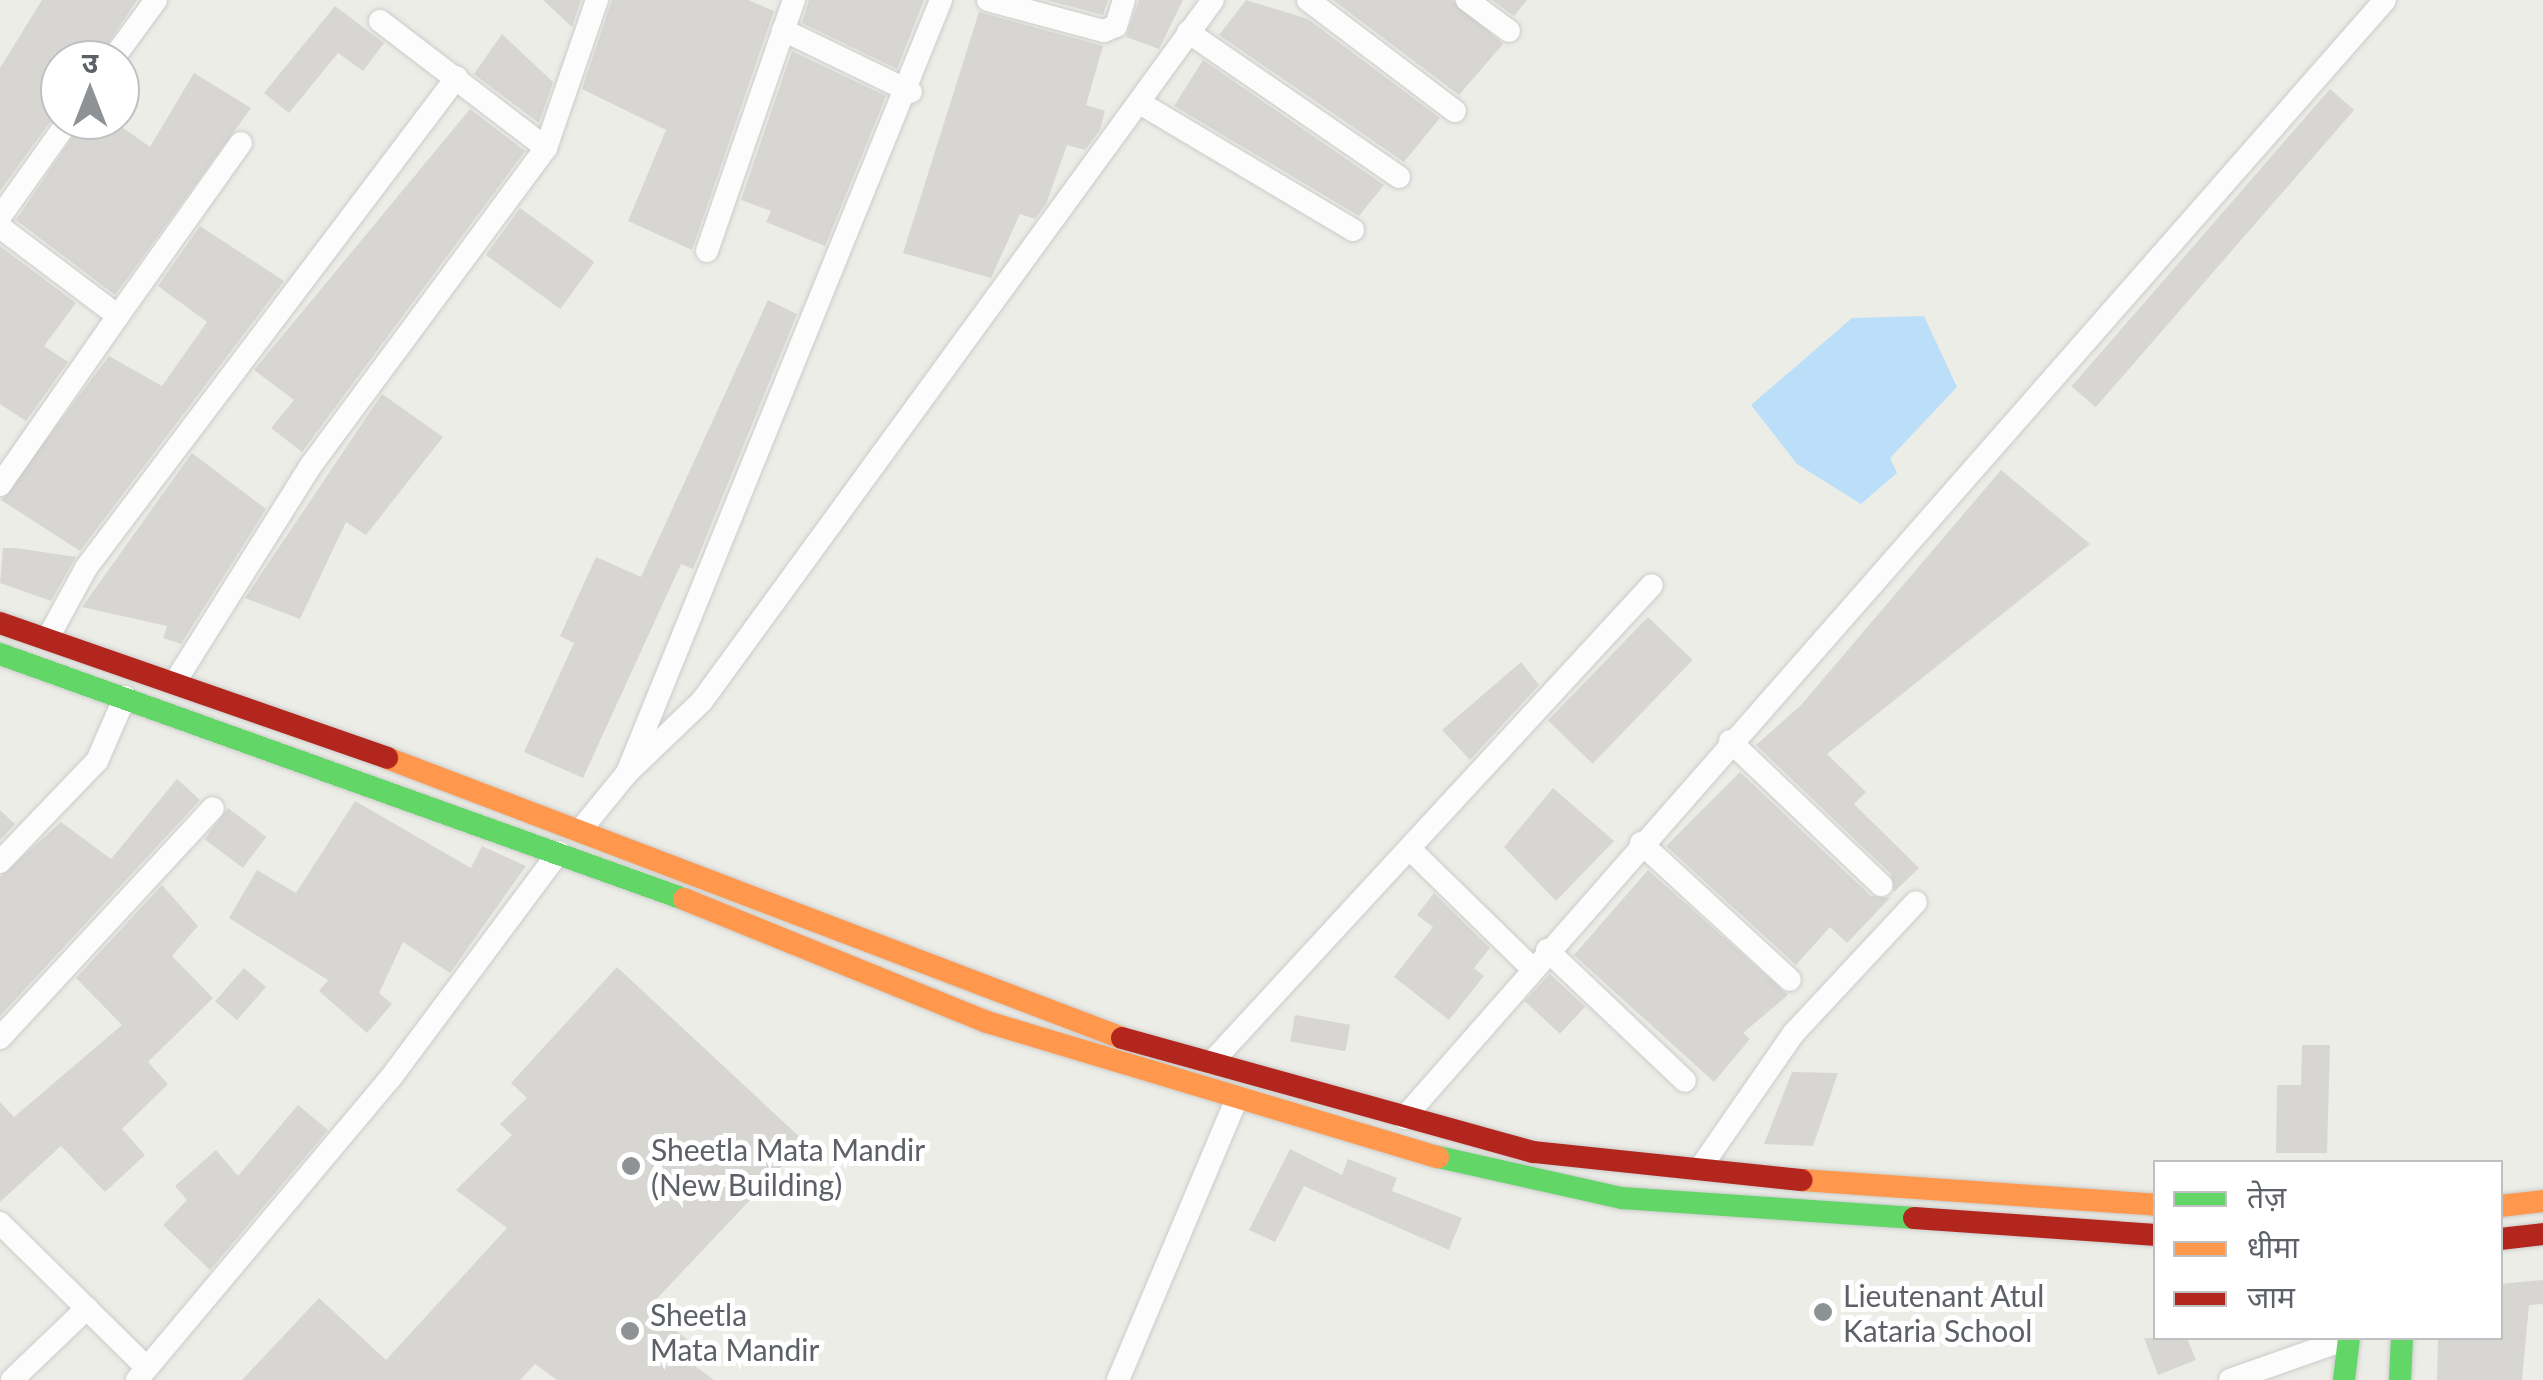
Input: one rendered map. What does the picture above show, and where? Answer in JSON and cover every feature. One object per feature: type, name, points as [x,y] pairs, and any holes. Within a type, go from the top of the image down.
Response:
[{"type":"main road","points":[[0,622],[50,636],[582,827],[1076,1024],[1404,1118],[1534,1152],[1952,1195],[2153,1205]]},
{"type":"main road","points":[[0,654],[559,852],[987,1022],[1234,1103],[1504,1176],[1622,1198],[2153,1235]]},
{"type":"main road","points":[[2503,1206],[2543,1201]]},
{"type":"main road","points":[[2503,1239],[2543,1234]]},
{"type":"main road","points":[[2344,1380],[2349,1340]]},
{"type":"main road","points":[[2400,1380],[2402,1340]]},
{"type":"street","points":[[127,40],[156,0]]},
{"type":"street","points":[[176,682],[312,464],[546,148],[597,0]]},
{"type":"street","points":[[707,251],[794,0]]},
{"type":"street","points":[[627,773],[911,92],[941,0]]},
{"type":"street","points":[[988,0],[1104,31],[1116,26],[1124,0]]},
{"type":"street","points":[[582,827],[627,773],[702,701],[1212,0]]},
{"type":"street","points":[[1308,0],[1456,110]]},
{"type":"street","points":[[1467,0],[1509,31]]},
{"type":"street","points":[[1404,1118],[1539,958],[2385,0]]},
{"type":"street","points":[[380,22],[546,148]]},
{"type":"street","points":[[783,30],[911,92]]},
{"type":"street","points":[[1188,32],[1399,177]]},
{"type":"street","points":[[50,636],[86,568],[457,77]]},
{"type":"street","points":[[1140,103],[1353,230]]},
{"type":"street","points":[[0,217],[55,140]]},
{"type":"street","points":[[0,485],[241,142]]},
{"type":"street","points":[[0,228],[118,316]]},
{"type":"street","points":[[1211,1063],[1414,853],[1652,585]]},
{"type":"street","points":[[0,862],[97,761],[124,697]]},
{"type":"street","points":[[1730,741],[1880,885]]},
{"type":"street","points":[[0,1038],[213,808]]},
{"type":"street","points":[[1641,843],[1790,980]]},
{"type":"street","points":[[0,1223],[87,1308],[142,1374],[389,1080],[559,852]]},
{"type":"street","points":[[1414,853],[1685,1081]]},
{"type":"street","points":[[1701,1167],[1782,1048],[1916,902]]},
{"type":"street","points":[[1118,1380],[1234,1103]]},
{"type":"street","points":[[12,1380],[87,1308]]},
{"type":"street","points":[[2230,1380],[2343,1340]]},
{"type":"water","points":[[1924,316],[1957,387],[1890,458],[1897,473],[1861,504],[1797,464],[1751,405],[1852,318]]},
{"type":"building","points":[[42,0],[137,0],[110,40],[40,40],[40,136],[0,191],[0,68]]},
{"type":"building","points":[[543,0],[581,0],[572,27]]},
{"type":"building","points":[[612,0],[748,0],[774,11],[692,250],[628,221],[666,130],[582,89]]},
{"type":"building","points":[[809,0],[924,0],[897,69],[802,23]]},
{"type":"building","points":[[1046,0],[1108,0],[1103,15]]},
{"type":"building","points":[[1139,0],[1183,0],[1159,49],[1126,37]]},
{"type":"building","points":[[1246,0],[1308,19],[1440,118],[1404,162],[1219,35]]},
{"type":"building","points":[[1333,0],[1452,0],[1503,44],[1459,95]]},
{"type":"building","points":[[1492,0],[1527,0],[1514,16]]},
{"type":"building","points":[[335,6],[384,43],[363,71],[338,53],[289,113],[264,93]]},
{"type":"building","points":[[979,12],[1103,46],[1086,105],[1105,111],[1100,130],[1085,150],[1067,145],[1046,204],[1035,219],[1020,214],[991,278],[903,253]]},
{"type":"building","points":[[502,34],[553,82],[539,123],[474,74]]},
{"type":"building","points":[[792,51],[886,96],[825,246],[766,222],[771,211],[741,200]]},
{"type":"building","points":[[1203,60],[1384,185],[1359,216],[1174,106]]},
{"type":"building","points":[[194,73],[251,108],[115,295],[16,220],[70,140],[140,140],[150,147]]},
{"type":"building","points":[[2330,89],[2354,110],[2096,407],[2072,386]]},
{"type":"building","points":[[470,109],[525,151],[302,452],[271,428],[294,400],[254,370]]},
{"type":"building","points":[[520,208],[594,262],[560,309],[486,255]]},
{"type":"building","points":[[200,226],[284,281],[80,551],[1,500],[109,356],[162,386],[207,322],[158,286]]},
{"type":"building","points":[[0,246],[76,303],[44,346],[68,362],[26,421],[0,404]]},
{"type":"building","points":[[768,300],[797,314],[693,569],[681,564],[583,778],[524,752],[574,643],[560,636],[596,557],[641,577]]},
{"type":"building","points":[[382,394],[443,437],[366,535],[346,522],[300,619],[245,598]]},
{"type":"building","points":[[192,453],[266,509],[181,644],[163,638],[167,626],[82,607]]},
{"type":"building","points":[[2001,470],[2090,544],[1827,754],[1866,792],[1854,804],[1919,868],[1894,892],[1891,874],[1756,745],[1801,705]]},
{"type":"building","points":[[3,548],[76,557],[51,601],[0,583]]},
{"type":"building","points":[[1648,617],[1693,660],[1593,764],[1548,721]]},
{"type":"building","points":[[1521,662],[1539,685],[1470,760],[1442,730]]},
{"type":"building","points":[[1740,772],[1871,896],[1890,898],[1847,943],[1830,927],[1796,965],[1666,846]]},
{"type":"building","points":[[177,779],[200,800],[0,1016],[0,877],[61,822],[111,859]]},
{"type":"building","points":[[1553,788],[1614,841],[1556,901],[1504,847]]},
{"type":"building","points":[[355,801],[471,868],[482,846],[526,866],[450,973],[403,942],[379,993],[392,1004],[367,1033],[319,991],[328,980],[229,918],[257,870],[296,893]]},
{"type":"building","points":[[228,808],[266,837],[243,868],[205,839]]},
{"type":"building","points":[[0,810],[15,824],[0,840]]},
{"type":"building","points":[[1648,870],[1788,995],[1743,1033],[1750,1039],[1714,1082],[1574,955]]},
{"type":"building","points":[[162,885],[198,926],[172,956],[213,998],[148,1062],[168,1084],[122,1129],[145,1155],[105,1192],[61,1146],[0,1202],[0,1102],[14,1117],[122,1025],[76,978]]},
{"type":"building","points":[[1434,893],[1490,948],[1474,968],[1484,976],[1449,1020],[1394,977],[1433,927],[1417,915]]},
{"type":"building","name":"Sheetla Mata Mandir (New Building)","points":[[617,967],[805,1142],[648,1308],[699,1349],[695,1366],[714,1380],[557,1380],[535,1364],[520,1380],[242,1380],[319,1298],[386,1360],[507,1228],[456,1190],[512,1135],[500,1124],[527,1098],[511,1083]]},
{"type":"building","points":[[244,968],[266,987],[237,1020],[215,1001]]},
{"type":"building","points":[[1550,974],[1585,1007],[1560,1034],[1525,1001]]},
{"type":"building","points":[[1295,1015],[1350,1025],[1345,1051],[1290,1042]]},
{"type":"building","points":[[2302,1045],[2330,1045],[2327,1153],[2276,1153],[2277,1085],[2301,1085]]},
{"type":"building","points":[[1792,1072],[1838,1073],[1813,1146],[1764,1144]]},
{"type":"building","points":[[298,1105],[328,1130],[210,1270],[163,1225],[187,1200],[175,1186],[216,1150],[238,1176]]},
{"type":"building","points":[[1290,1149],[1342,1175],[1348,1159],[1397,1178],[1392,1191],[1462,1218],[1449,1250],[1304,1186],[1275,1242],[1249,1230]]},
{"type":"building","points":[[2543,1280],[2543,1304],[2529,1305],[2522,1380],[2437,1380],[2438,1340],[2503,1340],[2503,1284]]},
{"type":"building","points":[[2144,1338],[2188,1340],[2196,1360],[2158,1375]]},
{"type":"traffic: fast","points":[[0,654],[684,899]]},
{"type":"traffic: fast","points":[[1438,1157],[1622,1198],[1914,1218]]},
{"type":"traffic: fast","points":[[2344,1380],[2349,1340]]},
{"type":"traffic: fast","points":[[2400,1380],[2402,1340]]},
{"type":"traffic: slow","points":[[387,758],[1122,1038]]},
{"type":"traffic: slow","points":[[684,899],[987,1022],[1438,1157]]},
{"type":"traffic: slow","points":[[1802,1180],[2153,1205]]},
{"type":"traffic: slow","points":[[2503,1206],[2543,1201]]},
{"type":"traffic: jam","points":[[0,623],[387,758]]},
{"type":"traffic: jam","points":[[1122,1038],[1534,1152],[1802,1180]]},
{"type":"traffic: jam","points":[[1914,1218],[2153,1235]]},
{"type":"traffic: jam","points":[[2503,1239],[2543,1234]]},
{"type":"place","name":"Sheetla Mata Mandir (New Building)","points":[[631,1166]]},
{"type":"place","name":"Lieutenant Atul Kataria School","points":[[1823,1312]]},
{"type":"place","name":"Sheetla Mata Mandir","points":[[630,1331]]}]
